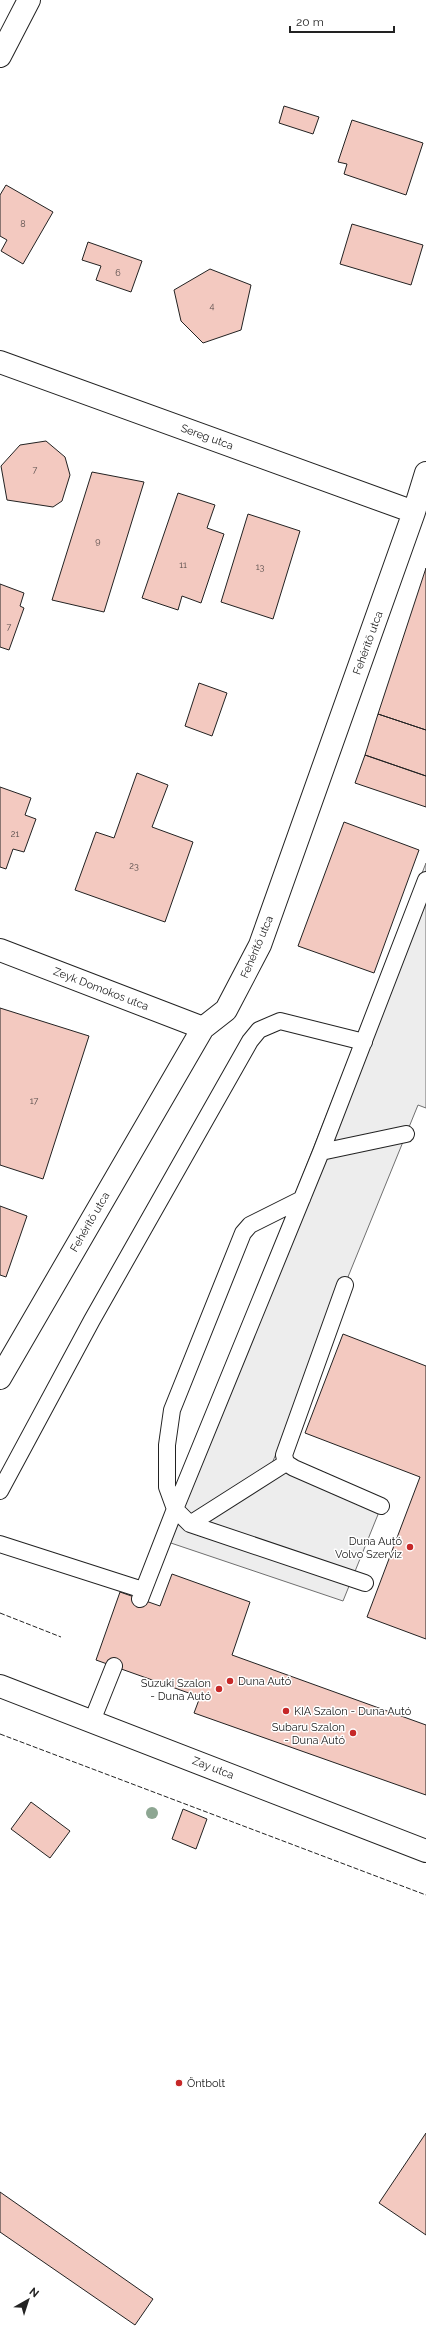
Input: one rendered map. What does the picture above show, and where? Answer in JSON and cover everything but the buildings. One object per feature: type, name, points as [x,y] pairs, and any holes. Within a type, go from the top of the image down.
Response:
[{"type":"street","points":[[0,56],[29,0]]},
{"type":"street","name":"Sereg utca","points":[[0,362],[414,512]]},
{"type":"street","name":"Fehérítő utca","points":[[0,1378],[203,1028],[226,1010],[260,945],[414,512],[426,473]]},
{"type":"street","name":"Zeyk Domokos utca","points":[[0,950],[203,1028]]},
{"type":"street","name":"Zay utca","points":[[0,1686],[426,1851]]},
{"type":"lane","points":[[0,1544],[142,1595],[175,1509],[321,1152],[426,880]]},
{"type":"lane","points":[[0,1491],[96,1313],[255,1035],[268,1024],[280,1021],[364,1042]]},
{"type":"lane","points":[[321,1152],[406,1134]]},
{"type":"lane","points":[[302,1199],[250,1225],[241,1237],[172,1410],[166,1445],[167,1487],[175,1509],[190,1524],[364,1583]]},
{"type":"lane","points":[[345,1285],[284,1455],[286,1463],[294,1468],[381,1506]]},
{"type":"lane","points":[[190,1524],[286,1463]]},
{"type":"lane","points":[[92,1721],[114,1666]]},
{"type":"shaded area","points":[[426,863],[426,1108],[418,1105],[271,1466],[379,1512],[343,1601],[159,1539]]},
{"type":"fence","points":[[0,1613],[61,1637]]},
{"type":"fence","points":[[0,1734],[426,1895]]},
{"type":"place","name":"Duna Autó Volvo Szerviz","points":[[410,1547]]},
{"type":"place","name":"Duna Autó","points":[[230,1681]]},
{"type":"place","name":"Suzuki Szalon - Duna Autó","points":[[219,1689]]},
{"type":"place","name":"KIA Szalon - Duna Autó","points":[[286,1711]]},
{"type":"place","name":"Subaru Szalon - Duna Autó","points":[[353,1733]]},
{"type":"place","name":"Öntbolt","points":[[179,2083]]}]
